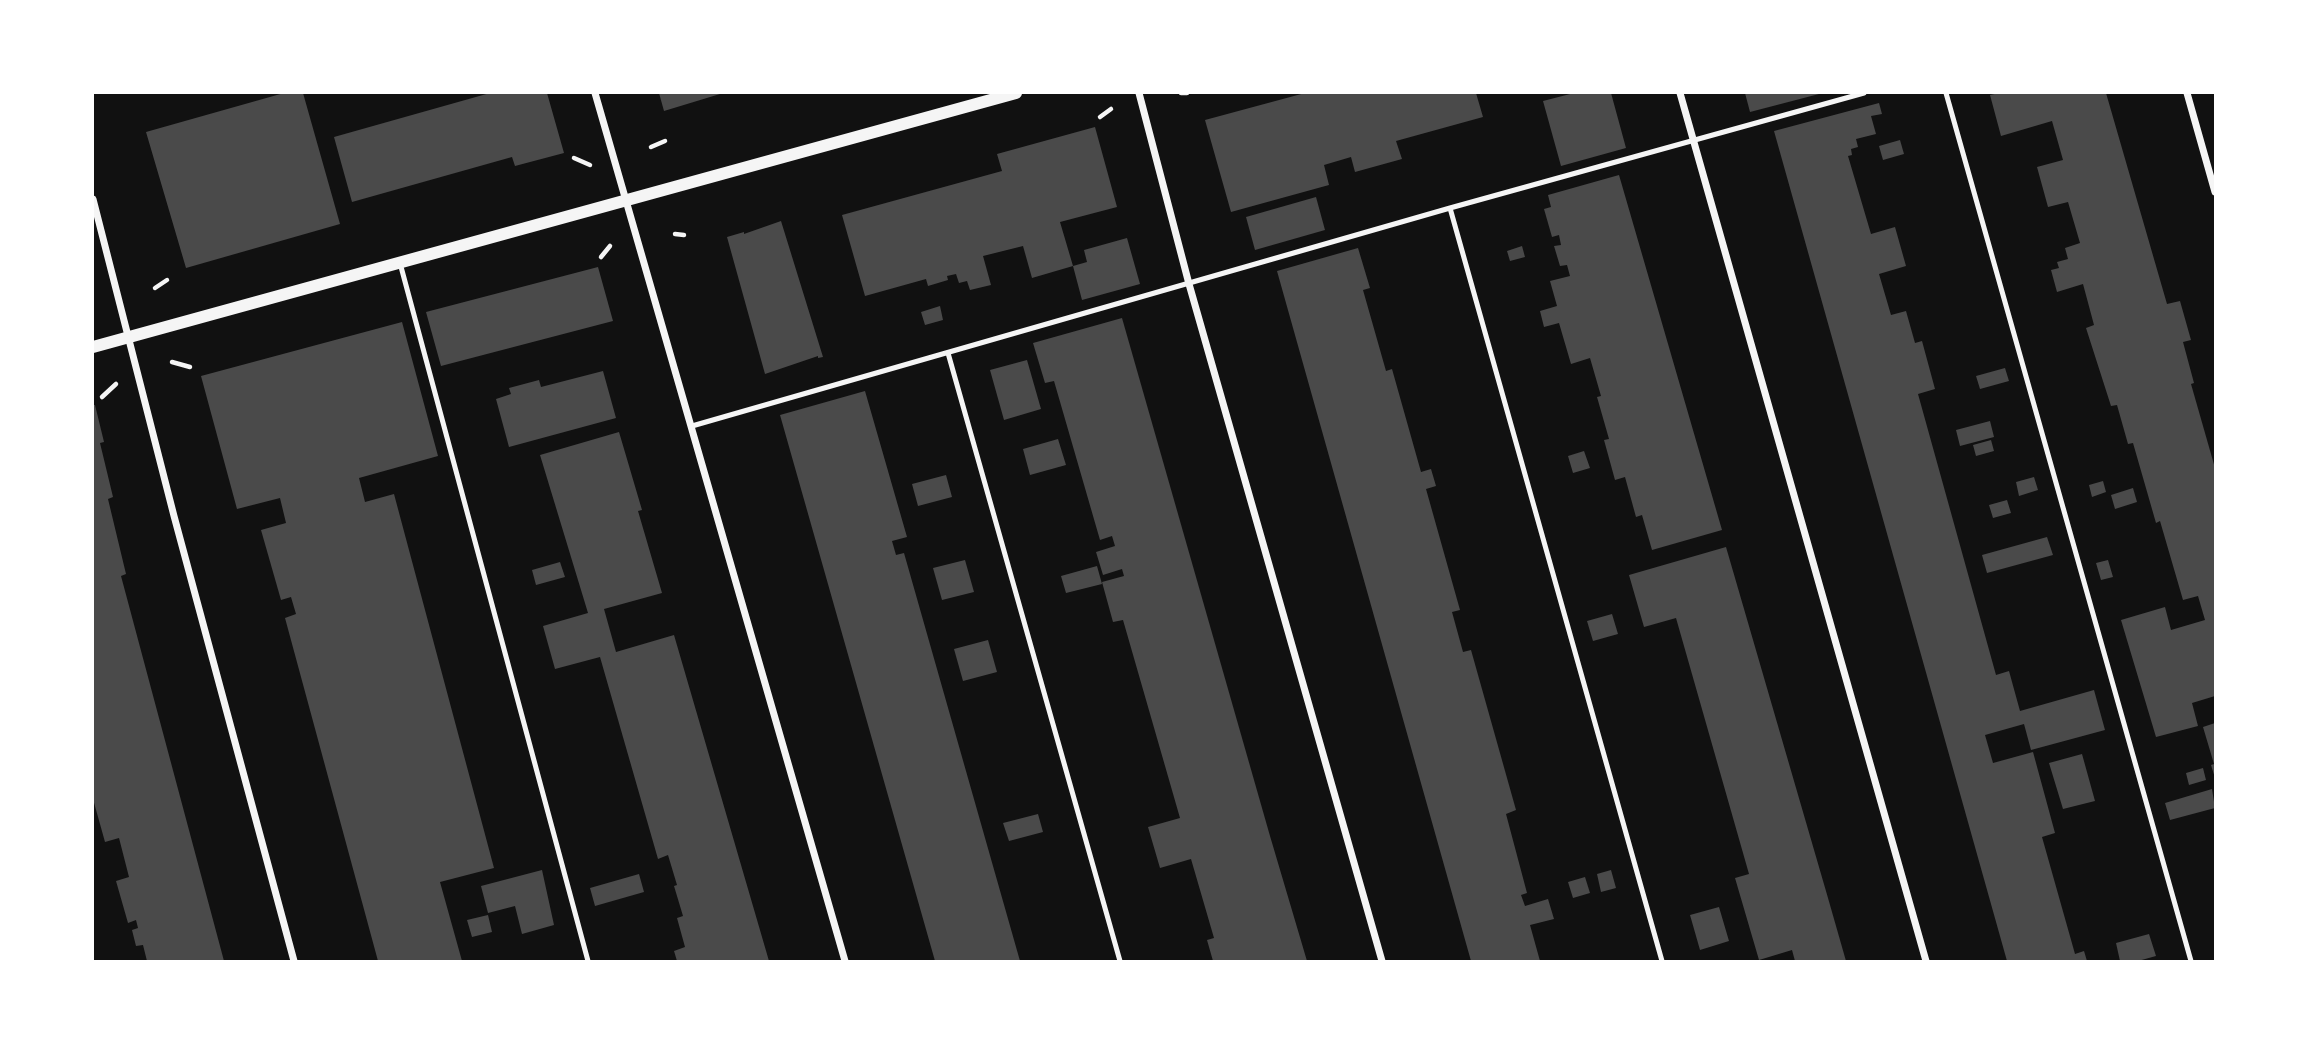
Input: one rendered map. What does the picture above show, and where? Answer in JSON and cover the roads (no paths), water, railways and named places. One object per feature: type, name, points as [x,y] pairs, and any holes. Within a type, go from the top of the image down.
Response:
[{"type":"street","points":[[595,93],[845,961]]},
{"type":"street","points":[[93,347],[1016,93]]},
{"type":"street","points":[[1139,93],[1189,284],[1382,961]]},
{"type":"street","points":[[1680,93],[1926,961]]},
{"type":"street","points":[[2188,93],[2215,192]]},
{"type":"street","points":[[93,199],[174,516],[294,961]]},
{"type":"lane","points":[[692,426],[1450,208],[1864,93]]},
{"type":"lane","points":[[1946,93],[2191,961]]},
{"type":"lane","points":[[1450,208],[1662,961]]},
{"type":"lane","points":[[400,263],[589,961]]},
{"type":"lane","points":[[948,353],[1120,961]]}]
